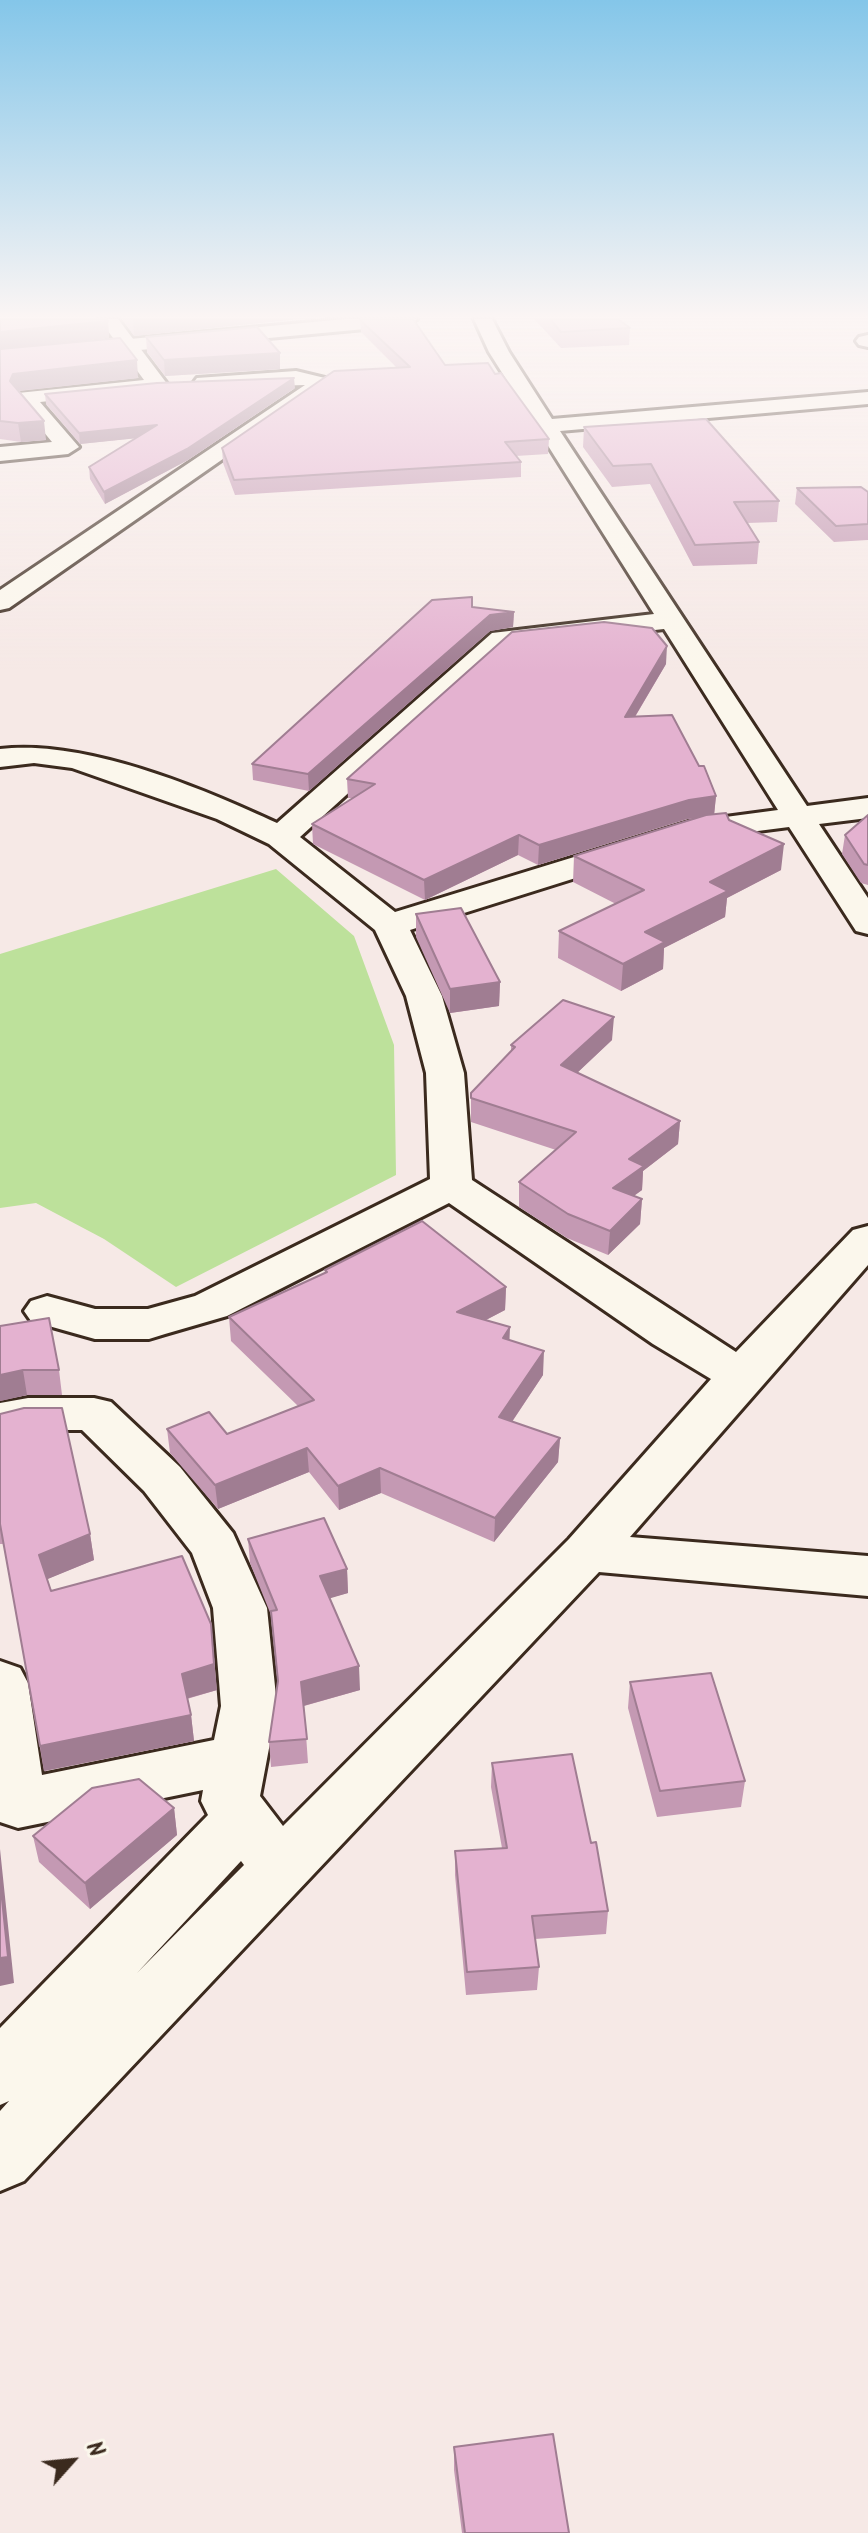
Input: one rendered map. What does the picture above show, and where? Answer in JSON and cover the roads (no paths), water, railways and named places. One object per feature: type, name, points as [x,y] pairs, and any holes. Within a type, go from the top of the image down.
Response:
[{"type":"street","points":[[0,454],[68,447],[60,437]]},
{"type":"street","points":[[1,600],[242,437]]},
{"type":"street","points":[[553,437],[868,924]]},
{"type":"street","points":[[280,837],[502,639],[673,620]]},
{"type":"street","points":[[0,758],[34,754],[77,759],[167,789],[280,837],[390,925],[424,996],[445,1073],[451,1185]]},
{"type":"street","points":[[390,925],[699,829],[800,819],[868,808]]},
{"type":"street","points":[[47,1311],[95,1324],[149,1324],[211,1306],[451,1185]]},
{"type":"street","points":[[451,1185],[669,1333],[741,1376]]},
{"type":"street","points":[[0,2158],[587,1552],[741,1376],[868,1239]]},
{"type":"street","points":[[0,1420],[28,1414],[94,1414],[162,1479],[215,1546],[240,1608],[249,1706],[230,1801],[281,1868]]},
{"type":"street","points":[[587,1552],[868,1576]]},
{"type":"street","points":[[0,1683],[18,1804],[238,1759]]},
{"type":"street","points":[[0,2074],[243,1818]]}]
